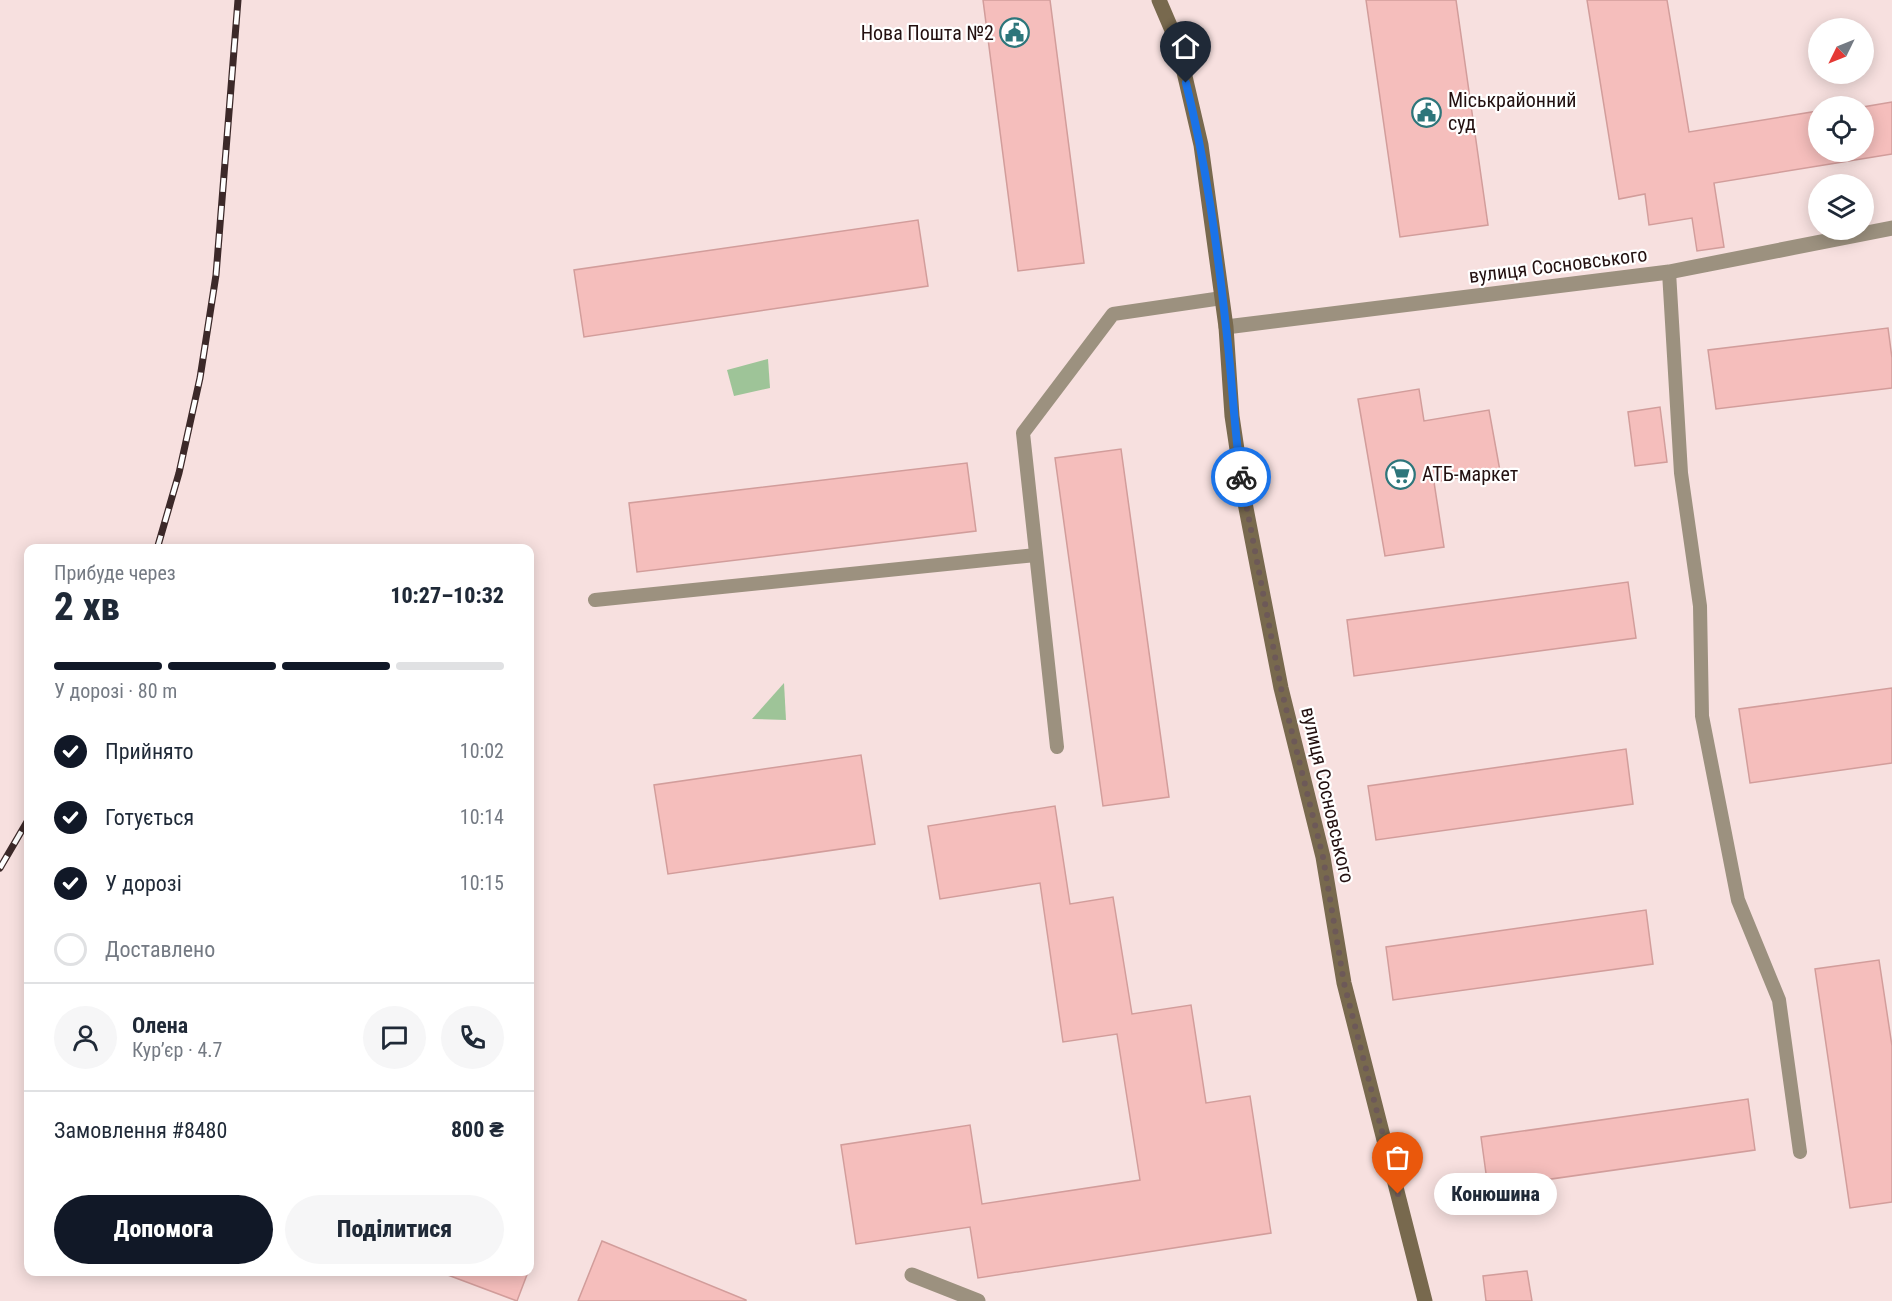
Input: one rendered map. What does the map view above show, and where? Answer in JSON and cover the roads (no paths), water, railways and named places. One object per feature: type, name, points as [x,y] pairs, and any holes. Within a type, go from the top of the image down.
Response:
[{"type":"street","name":"вулиця Сосновського","points":[[1159,0],[1177,42],[1201,145],[1226,327],[1232,416],[1245,503],[1279,677],[1323,857],[1344,983],[1425,1301]]},
{"type":"street","name":"вулиця Сосновського","points":[[1226,327],[1668,272],[1892,228]]},
{"type":"street","points":[[912,1275],[978,1301]]},
{"type":"lane","points":[[1668,272],[1681,473],[1700,606],[1702,716],[1738,900],[1779,1000],[1800,1152]]},
{"type":"lane","points":[[1057,747],[1023,433],[1113,314],[1222,298]]},
{"type":"lane","points":[[595,600],[1036,555]]},
{"type":"railway","points":[[158,544],[179,473],[200,378],[216,275],[238,0]]},
{"type":"railway","points":[[0,868],[24,827]]},
{"type":"place","name":"Нова Пошта №2","points":[[1015,33]]},
{"type":"place","name":"Міськрайонний суд","points":[[1427,112]]},
{"type":"place","name":"АТБ-маркет","points":[[1401,474]]},
{"type":"place","name":"Конюшина","points":[[1398,1194]]}]
